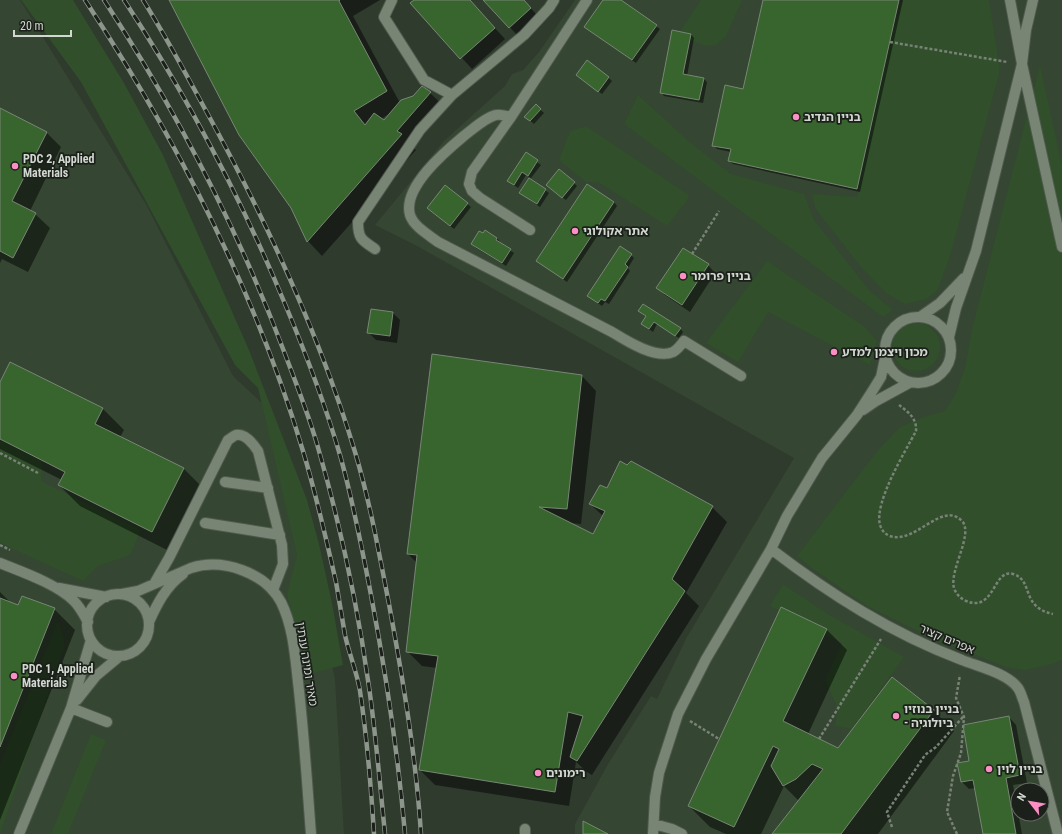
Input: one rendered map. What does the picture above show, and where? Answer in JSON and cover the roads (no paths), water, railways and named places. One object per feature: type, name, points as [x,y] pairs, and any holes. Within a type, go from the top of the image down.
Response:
[{"type":"street","points":[[392,0],[384,18],[424,80],[452,95]]},
{"type":"street","points":[[376,249],[363,240],[358,233],[358,222],[420,130],[452,95],[524,35],[549,8],[554,0]]},
{"type":"street","points":[[530,230],[480,198],[472,191],[469,184],[472,172],[511,117],[587,0]]},
{"type":"street","points":[[1010,0],[1022,64],[1062,247]]},
{"type":"street","points":[[949,337],[956,308],[976,251],[1022,64],[1026,30],[1033,0]]},
{"type":"street","points":[[511,117],[496,115],[477,125],[445,151],[429,169],[416,186],[410,200],[410,216],[416,224],[438,242],[612,332],[634,346],[648,351],[669,353],[678,348],[684,341],[742,376]]},
{"type":"street","points":[[920,317],[948,296],[969,270]]},
{"type":"street","points":[[682,834],[672,829],[654,829],[655,797],[659,773],[678,714],[706,659],[771,548],[787,516],[822,458],[857,415],[881,377],[885,358],[885,344],[890,331],[898,323],[911,317],[920,317],[932,320],[940,326],[949,337],[951,344],[951,356],[946,368],[940,375],[931,381],[920,384],[909,383],[896,376],[889,368],[885,358]]},
{"type":"street","points":[[857,415],[886,395],[909,383]]},
{"type":"street","points":[[154,584],[169,558],[228,440],[235,435],[240,435],[255,445],[258,450],[280,535],[283,564],[273,590]]},
{"type":"street","points":[[225,482],[268,488]]},
{"type":"street","points":[[205,524],[280,535]]},
{"type":"street","name":"אפרים קציר","points":[[771,548],[842,600],[888,627],[929,647],[994,671],[1013,682],[1019,689],[1024,702],[1058,834]]},
{"type":"street","points":[[0,563],[52,586],[66,594],[83,612],[88,622]]},
{"type":"street","name":"מאיר ומינה ענתין","points":[[122,594],[138,591],[191,568],[212,565],[252,574],[263,580],[273,590],[281,602],[292,637],[302,719],[311,834]]},
{"type":"street","points":[[106,597],[95,605],[90,613],[88,631],[91,640],[96,647],[103,652],[120,656],[130,654],[145,641],[149,622],[160,599],[168,588],[191,568]]},
{"type":"street","points":[[52,586],[106,597],[122,594],[137,600],[142,605],[149,622]]},
{"type":"street","points":[[18,834],[71,708],[91,640]]},
{"type":"street","points":[[71,708],[96,676],[120,656]]},
{"type":"street","points":[[71,708],[107,722]]},
{"type":"railway","points":[[85,0],[119,53],[182,162],[237,274],[262,332],[284,391],[317,500],[336,582],[345,635],[359,684],[367,744],[374,834]]},
{"type":"railway","points":[[104,0],[131,42],[181,128],[226,217],[267,307],[312,426],[342,539],[360,628],[376,742],[385,834]]},
{"type":"railway","points":[[124,0],[170,73],[191,110],[212,148],[250,225],[308,360],[328,417],[345,472],[353,507],[387,684],[405,834]]},
{"type":"railway","points":[[143,0],[167,40],[249,192],[308,319],[341,407],[365,490],[389,604],[416,776],[421,834]]},
{"type":"place","name":"בניין הנדיב","points":[[796,117]]},
{"type":"place","name":"PDC 2, Applied Materials","points":[[15,166]]},
{"type":"place","name":"אתר אקולוגי","points":[[575,231]]},
{"type":"place","name":"בניין פרומר","points":[[683,276]]},
{"type":"place","name":"מכון ויצמן למדע","points":[[834,352]]},
{"type":"place","name":"PDC 1, Applied Materials","points":[[14,676]]},
{"type":"place","name":"בניין בנוזיו - ביולוגיה","points":[[896,716]]},
{"type":"place","name":"בניין לוין","points":[[989,769]]},
{"type":"place","name":"רימונים","points":[[538,773]]}]
